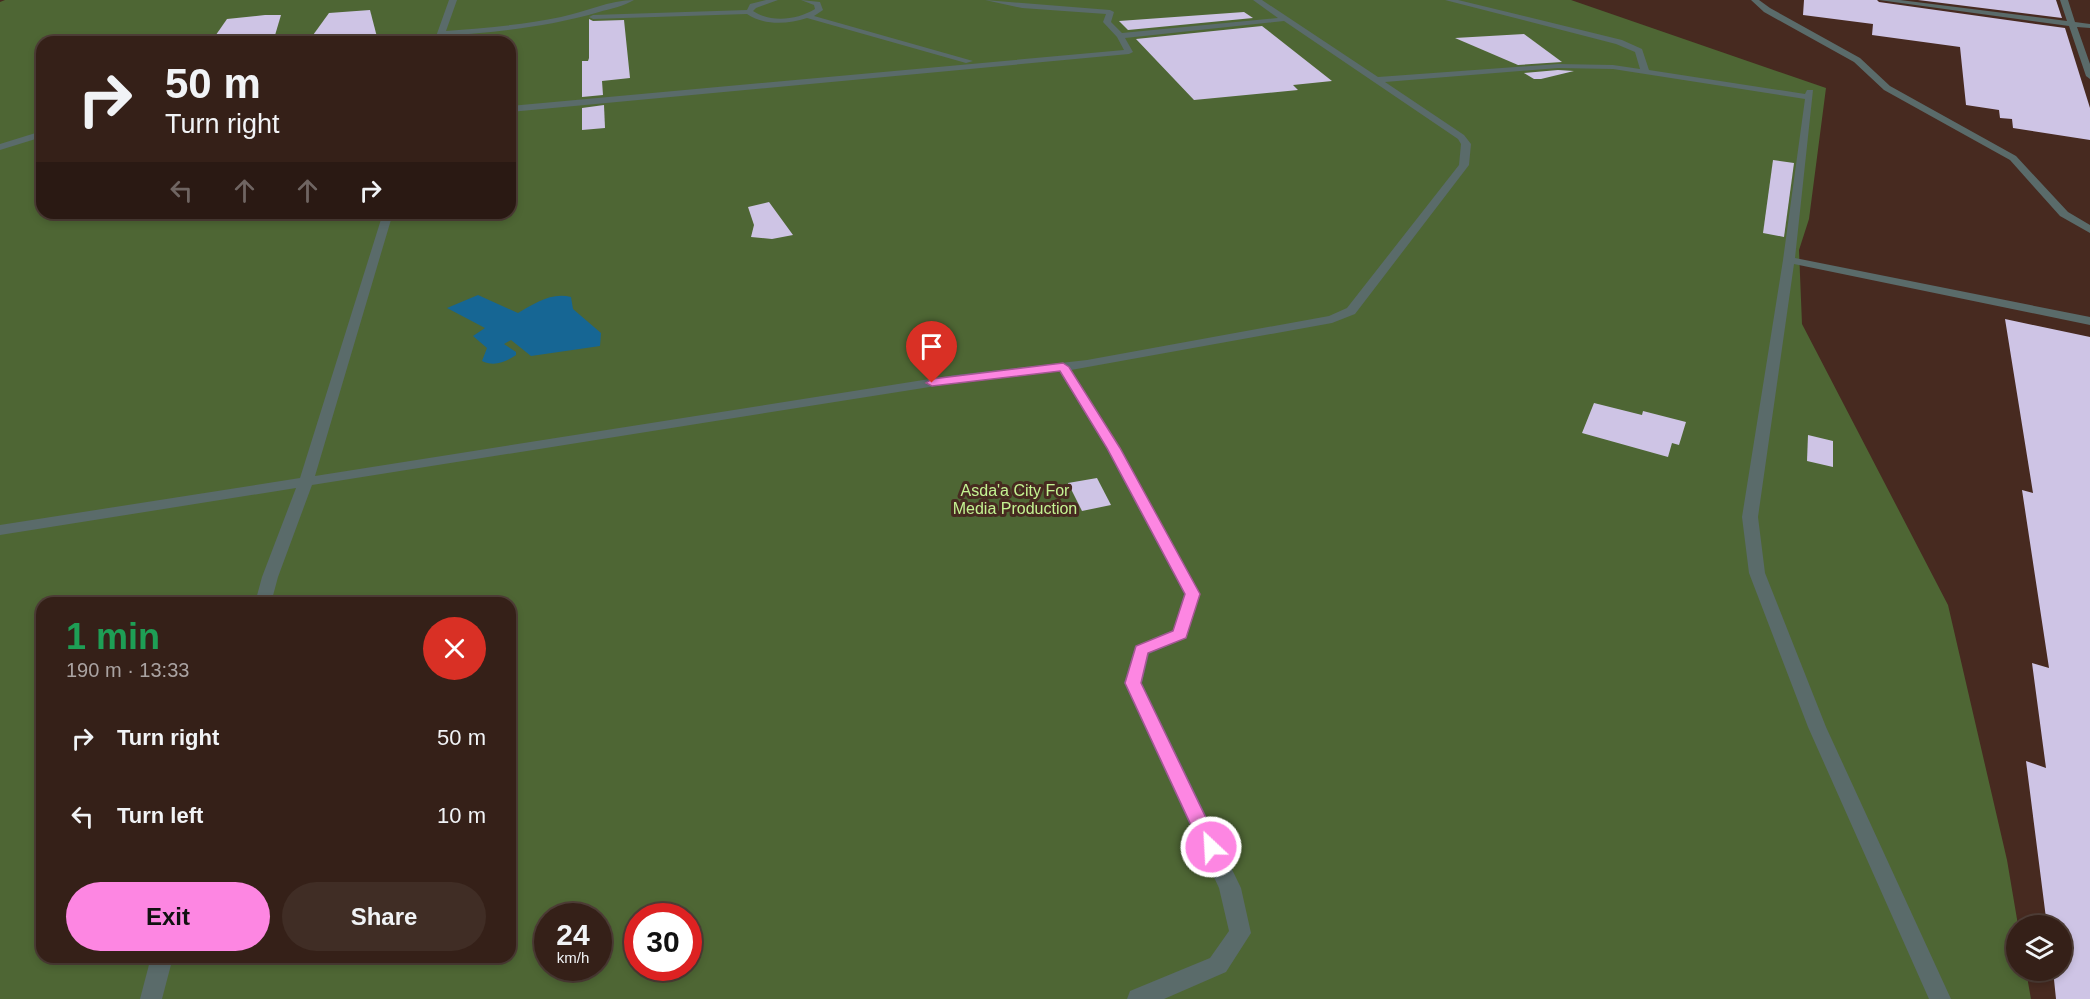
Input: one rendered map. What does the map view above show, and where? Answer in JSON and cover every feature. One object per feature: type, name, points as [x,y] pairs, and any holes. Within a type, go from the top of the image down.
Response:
[{"type":"street","points":[[441,36],[453,0]]},
{"type":"street","points":[[456,36],[520,28],[579,17],[630,0]]},
{"type":"street","points":[[749,12],[753,6],[774,0]]},
{"type":"street","points":[[579,17],[749,12],[771,20],[807,16],[819,10],[819,7],[810,0]]},
{"type":"street","points":[[516,108],[1129,52],[1120,36],[1107,22],[1110,12],[1022,6],[989,0]]},
{"type":"street","points":[[0,530],[955,379],[1063,367],[1321,321],[1351,311],[1464,165],[1466,144],[1461,137],[1257,0]]},
{"type":"street","points":[[1449,0],[1619,42],[1639,51],[1644,70]]},
{"type":"street","points":[[1755,0],[1767,10],[1857,60],[1887,88],[2013,158],[2064,214],[2090,230]]},
{"type":"street","points":[[1883,0],[2090,26]]},
{"type":"street","points":[[2064,0],[2090,76]]},
{"type":"street","points":[[807,16],[980,64]]},
{"type":"street","points":[[1120,36],[1286,19]]},
{"type":"street","points":[[1376,80],[1558,66],[1644,70],[1809,95],[1789,260],[1750,518],[1757,573],[1817,727],[1940,999]]},
{"type":"street","points":[[0,147],[36,136]]},
{"type":"street","points":[[264,597],[306,481],[386,219]]},
{"type":"street","points":[[1789,260],[2090,321]]},
{"type":"street","points":[[1063,367],[1113,448],[1192,594],[1180,634],[1141,650],[1133,683],[1230,888],[1240,933],[1218,965],[1138,999]]},
{"type":"street","points":[[151,999],[160,963]]},
{"type":"green space","name":"Asda'a City For Media Production","points":[[5,0],[1571,0],[1826,88],[1809,219],[1799,250],[1802,324],[1948,605],[2007,860],[2016,915],[2006,915],[2006,981],[2028,981],[2031,999],[0,999],[0,2]]},
{"type":"water","points":[[478,295],[518,313],[550,297],[571,297],[573,309],[601,333],[600,346],[531,356],[511,340],[504,344],[516,352],[516,355],[500,363],[491,364],[482,361],[487,348],[473,336],[485,328],[447,308]]},
{"type":"building","points":[[1804,0],[1877,0],[2065,28],[2090,108],[2090,140],[2013,128],[2012,119],[2000,118],[1999,110],[1966,105],[1960,47],[1872,35],[1873,24],[1803,15]]},
{"type":"building","points":[[1918,0],[2056,0],[2062,18]]},
{"type":"building","points":[[370,10],[377,36],[312,36],[329,13]]},
{"type":"building","points":[[1244,12],[1253,18],[1128,30],[1119,21]]},
{"type":"building","points":[[281,15],[275,36],[215,36],[227,19]]},
{"type":"building","points":[[589,19],[593,21],[624,20],[630,78],[602,81],[603,95],[582,97],[582,61],[588,61],[589,58]]},
{"type":"building","points":[[1262,26],[1332,81],[1293,85],[1298,90],[1194,100],[1136,39]]},
{"type":"building","points":[[1524,34],[1562,62],[1518,65],[1455,38]]},
{"type":"building","points":[[1574,71],[1541,79],[1534,79],[1524,73]]},
{"type":"building","points":[[604,105],[605,128],[582,130],[582,108]]},
{"type":"building","points":[[1773,160],[1794,163],[1784,237],[1763,233]]},
{"type":"building","points":[[769,202],[793,235],[772,239],[751,237],[754,225],[748,207]]},
{"type":"building","points":[[2005,319],[2090,337],[2090,999],[2056,999],[2054,981],[2072,981],[2072,915],[2046,915],[2026,761],[2046,768],[2032,663],[2049,668],[2022,490],[2033,493]]},
{"type":"building","points":[[1594,403],[1642,415],[1643,411],[1686,422],[1679,445],[1672,443],[1668,457],[1582,433]]},
{"type":"building","points":[[1808,435],[1833,441],[1833,467],[1807,461]]},
{"type":"building","points":[[1097,478],[1111,505],[1082,511],[1068,483]]},
{"type":"route","points":[[932,383],[1063,367],[1113,448],[1192,594],[1180,634],[1141,650],[1133,683],[1211,847]]}]
